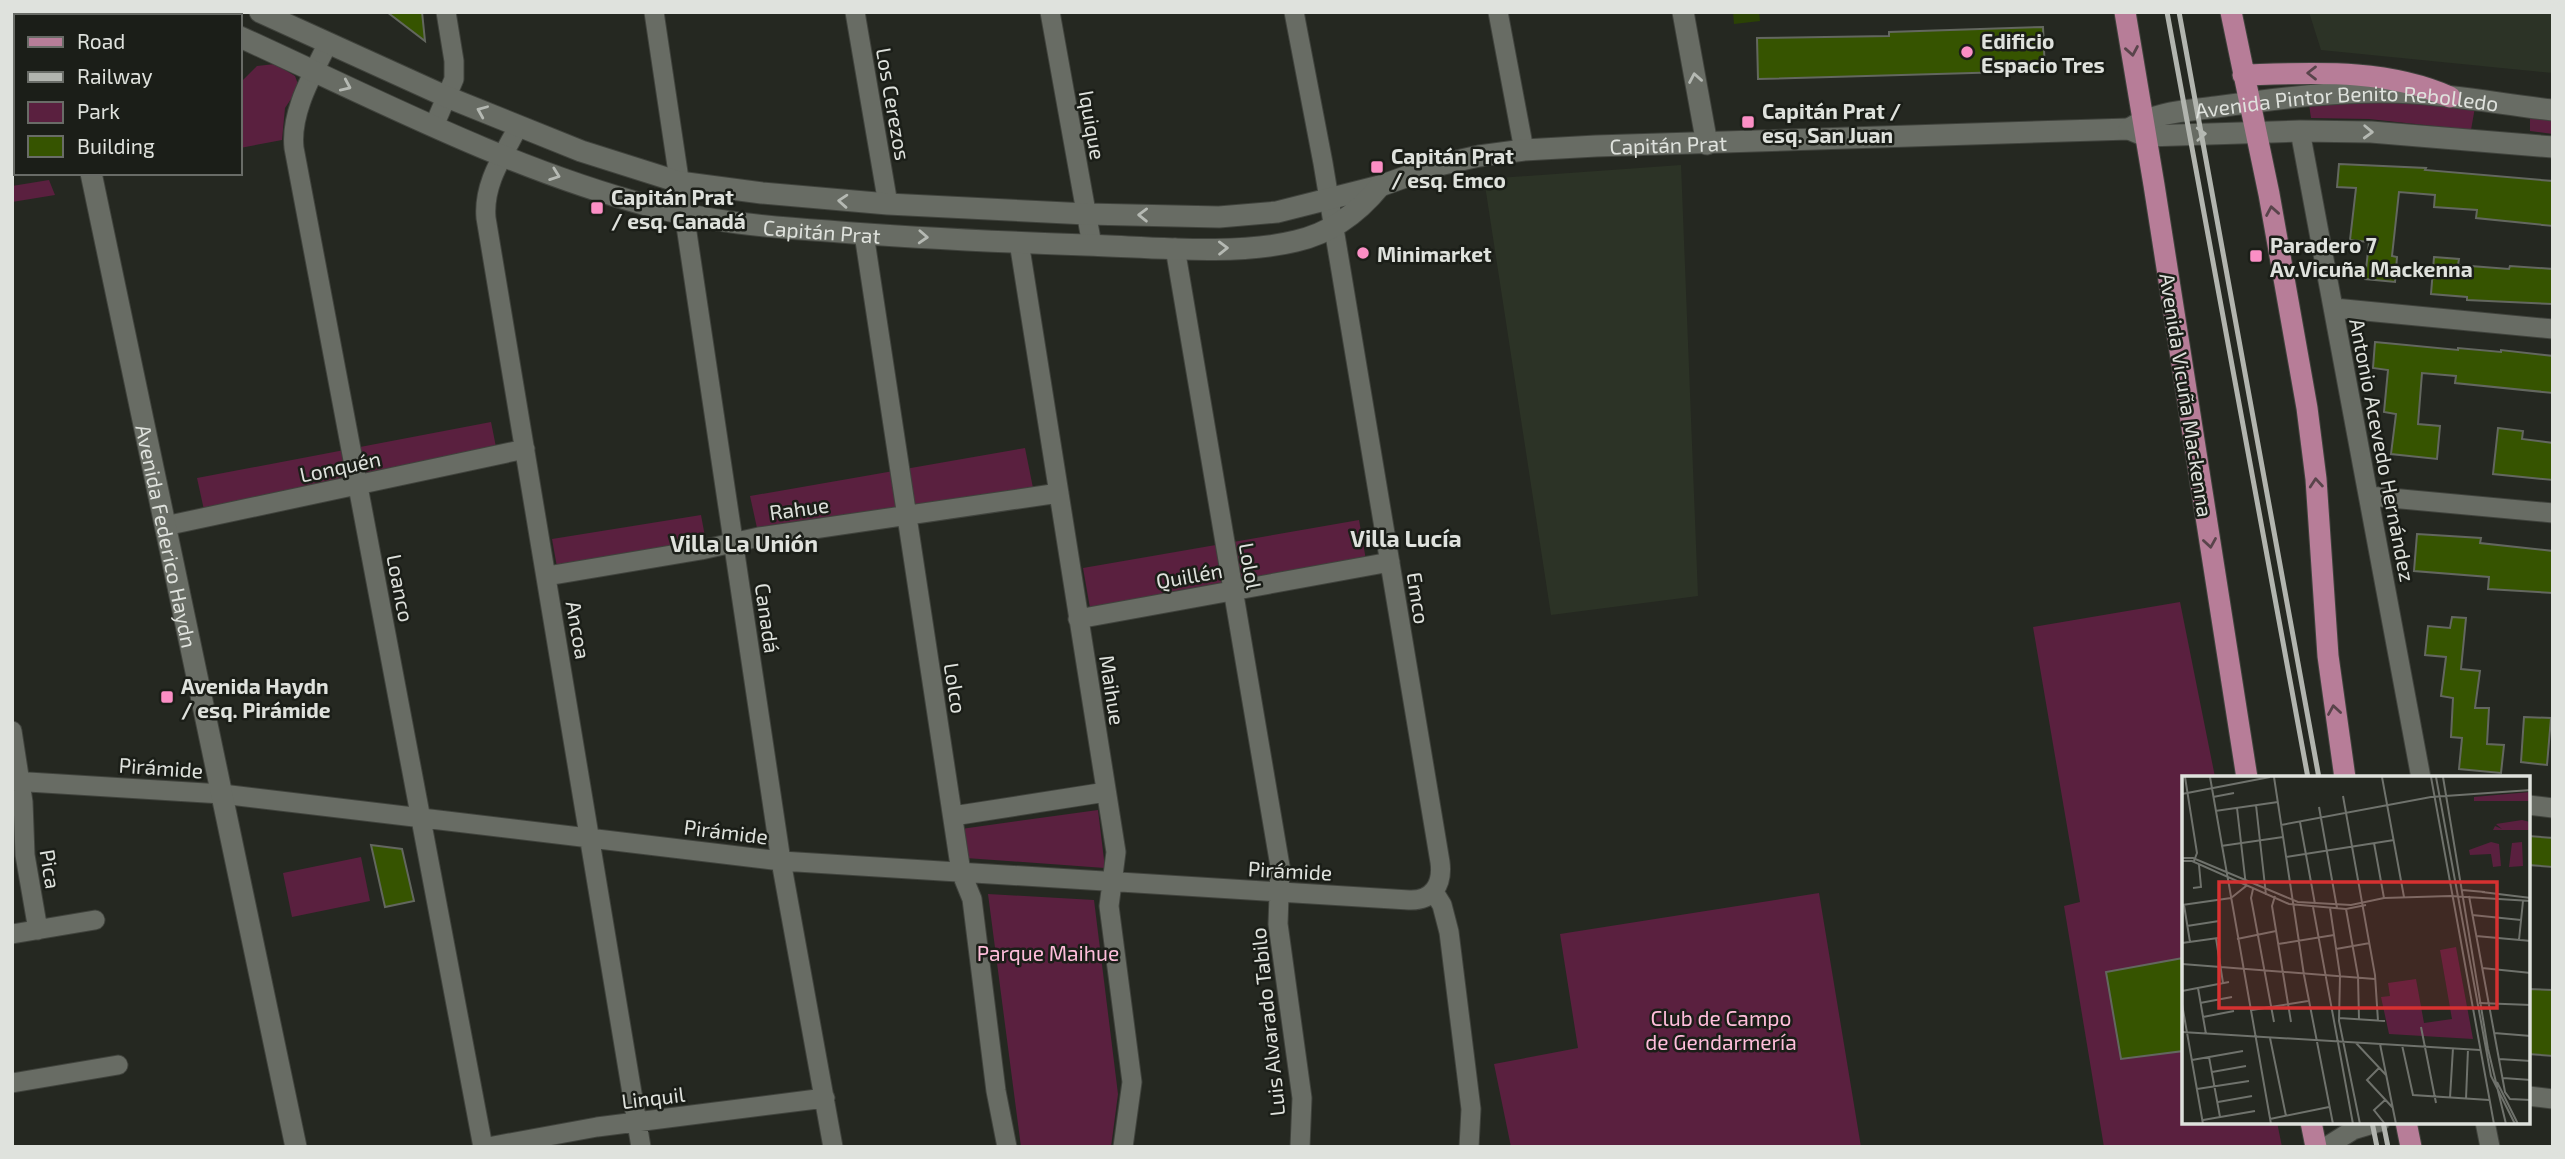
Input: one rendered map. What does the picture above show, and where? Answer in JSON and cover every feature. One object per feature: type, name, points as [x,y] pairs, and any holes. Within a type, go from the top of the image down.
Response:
[{"type":"main road","name":"Avenida Vicuña Mackenna","points":[[2125,12],[2139,128],[2247,776]]},
{"type":"main road","points":[[2231,12],[2257,132],[2309,420],[2316,479],[2328,656],[2345,776]]},
{"type":"main road","points":[[2243,75],[2312,73],[2387,78],[2430,88],[2450,97]]},
{"type":"main road","points":[[2311,1124],[2316,1147]]},
{"type":"main road","points":[[2406,1124],[2411,1147]]},
{"type":"street","points":[[242,42],[257,12]]},
{"type":"street","name":"Capitán Prat","points":[[257,12],[518,127],[615,163],[680,182],[739,191],[888,204],[1087,214],[1238,216],[1277,212],[1380,186],[1459,160],[1524,150],[2139,128]]},
{"type":"street","points":[[434,126],[451,90],[454,70],[446,12]]},
{"type":"street","name":"Canadá","points":[[654,12],[781,861],[834,1147]]},
{"type":"street","name":"Los Cerezos","points":[[855,12],[888,204]]},
{"type":"street","name":"Iquique","points":[[1050,12],[1092,245]]},
{"type":"street","name":"Emco","points":[[1294,12],[1440,862],[1441,875],[1434,892]]},
{"type":"street","points":[[1498,12],[1524,150]]},
{"type":"street","points":[[1683,12],[1707,144]]},
{"type":"street","name":"Capitán Prat","points":[[242,42],[503,156],[622,198],[685,214],[756,226],[1019,243],[1175,248],[1277,245],[1312,237],[1332,228],[1364,205],[1380,186]]},
{"type":"street","name":"Loanco","points":[[328,43],[296,120],[293,140],[485,1147]]},
{"type":"street","name":"Avenida Pintor Benito Rebolledo","points":[[2139,128],[2249,102],[2312,96],[2384,93],[2450,97],[2553,110]]},
{"type":"street","points":[[2499,142],[2502,104]]},
{"type":"street","name":"Ancoa","points":[[518,127],[488,187],[485,208],[641,1147]]},
{"type":"street","name":"Avenida Pintor Benito Rebolledo","points":[[2139,128],[2371,132],[2553,147]]},
{"type":"street","name":"Antonio Acevedo Hernández","points":[[2300,131],[2421,776]]},
{"type":"street","name":"Avenida Federico Haydn","points":[[92,175],[296,1147]]},
{"type":"street","name":"Lolco","points":[[864,234],[961,872],[972,899],[996,1091],[1007,1147]]},
{"type":"street","name":"Maihue","points":[[1019,243],[1116,852],[1110,906],[1132,1082],[1124,1147]]},
{"type":"street","name":"Lolol","points":[[1175,248],[1280,866],[1278,892]]},
{"type":"street","points":[[2333,308],[2553,329]]},
{"type":"street","name":"Lonquén","points":[[165,526],[525,449]]},
{"type":"street","name":"Rahue","points":[[547,576],[734,543],[1059,492]]},
{"type":"street","points":[[2369,496],[2553,513]]},
{"type":"street","name":"Quillén","points":[[1079,619],[1390,562]]},
{"type":"street","name":"Pica","points":[[12,731],[25,855],[38,930]]},
{"type":"street","name":"Pirámide","points":[[16,781],[222,794],[781,861],[1418,900],[1434,892]]},
{"type":"street","points":[[953,816],[1106,792]]},
{"type":"street","points":[[2530,806],[2553,808]]},
{"type":"street","name":"Luis Alvarado Tabilo","points":[[1278,892],[1278,924],[1302,1098],[1300,1147]]},
{"type":"street","points":[[1434,892],[1447,920],[1471,1109],[1469,1147]]},
{"type":"street","points":[[12,934],[94,920]]},
{"type":"street","points":[[12,1083],[118,1065]]},
{"type":"street","points":[[2530,1097],[2553,1099]]},
{"type":"street","name":"Linquil","points":[[485,1147],[637,1121],[825,1098]]},
{"type":"street","points":[[2326,1147],[2353,1130],[2373,1124]]},
{"type":"street","points":[[2486,1124],[2490,1147]]},
{"type":"shaded area","points":[[1733,12],[1759,12],[1760,21],[1734,24]]},
{"type":"shaded area","points":[[2309,12],[2553,12],[2553,73],[2321,50]]},
{"type":"shaded area","points":[[1681,165],[1698,596],[1551,615],[1484,179]]},
{"type":"green space","points":[[275,64],[295,76],[299,87],[285,108],[282,140],[242,148],[242,81],[257,66]]},
{"type":"green space","points":[[2385,99],[2475,107],[2471,130],[2369,119],[2311,118],[2309,104]]},
{"type":"green space","points":[[2530,117],[2553,121],[2553,134],[2530,131]]},
{"type":"green space","points":[[49,180],[55,195],[12,202],[12,186]]},
{"type":"green space","points":[[491,422],[496,447],[204,510],[197,478]]},
{"type":"green space","points":[[1025,448],[1033,488],[757,528],[750,496]]},
{"type":"green space","points":[[701,515],[706,542],[557,567],[552,539]]},
{"type":"green space","points":[[1359,520],[1366,560],[1090,608],[1083,568]]},
{"type":"green space","points":[[2180,602],[2215,776],[2182,776],[2182,1124],[2277,1124],[2282,1147],[2104,1147],[2064,906],[2080,902],[2033,627]]},
{"type":"green space","points":[[1098,810],[1105,868],[966,858],[961,829]]},
{"type":"green space","points":[[361,857],[370,901],[292,917],[283,873]]},
{"type":"green space","name":"Club de Campo de Gendarmería","points":[[1819,893],[1861,1147],[1511,1147],[1494,1064],[1578,1048],[1560,934]]},
{"type":"green space","name":"Parque Maihue","points":[[988,894],[1094,900],[1118,1094],[1111,1147],[1021,1147]]},
{"type":"building","points":[[387,12],[422,12],[425,41]]},
{"type":"building","points":[[2043,27],[2045,71],[1758,79],[1757,38],[1889,36],[1889,32]]},
{"type":"building","points":[[2339,164],[2426,168],[2425,170],[2553,181],[2553,226],[2476,218],[2477,210],[2434,207],[2435,195],[2399,192],[2392,256],[2397,257],[2395,282],[2365,279],[2369,242],[2350,240],[2356,188],[2337,187]]},
{"type":"building","points":[[2434,257],[2459,259],[2458,265],[2553,269],[2553,304],[2467,300],[2467,297],[2431,294]]},
{"type":"building","points":[[2375,342],[2553,356],[2553,393],[2455,383],[2456,376],[2422,373],[2418,424],[2440,426],[2437,459],[2391,454],[2396,414],[2384,412],[2388,370],[2373,368]]},
{"type":"building","points":[[2498,428],[2523,431],[2522,439],[2553,443],[2553,480],[2493,474]]},
{"type":"building","points":[[2417,534],[2481,538],[2480,543],[2553,551],[2553,593],[2488,589],[2489,577],[2414,571]]},
{"type":"building","points":[[2452,617],[2466,618],[2461,669],[2480,671],[2475,708],[2489,708],[2487,744],[2504,745],[2501,773],[2459,769],[2462,738],[2451,737],[2453,698],[2441,696],[2446,657],[2425,655],[2428,626],[2450,628]]},
{"type":"building","points":[[2524,717],[2551,718],[2547,765],[2521,762]]},
{"type":"building","points":[[2530,836],[2553,838],[2553,867],[2530,865]]},
{"type":"building","points":[[371,845],[402,849],[414,901],[385,907]]},
{"type":"building","points":[[2182,958],[2182,1051],[2121,1059],[2106,972]]},
{"type":"building","points":[[2530,989],[2553,990],[2553,1056],[2530,1054]]},
{"type":"railway","points":[[2167,12],[2308,776]]},
{"type":"railway","points":[[2179,12],[2319,776]]},
{"type":"railway","points":[[2372,1124],[2377,1147]]},
{"type":"railway","points":[[2383,1124],[2388,1147]]},
{"type":"place","name":"Edificio Espacio Tres","points":[[1967,52]]},
{"type":"place","name":"Capitán Prat / esq. San Juan","points":[[1748,122]]},
{"type":"place","name":"Capitán Prat / esq. Emco","points":[[1377,167]]},
{"type":"place","name":"Capitán Prat / esq. Canadá","points":[[597,208]]},
{"type":"place","name":"Minimarket","points":[[1363,253]]},
{"type":"place","name":"Paradero 7 Av.Vicuña Mackenna","points":[[2256,256]]},
{"type":"place","name":"Avenida Haydn / esq. Pirámide","points":[[167,697]]},
{"type":"district","name":"Villa Lucía","points":[[1406,538]]},
{"type":"district","name":"Villa La Unión","points":[[744,543]]}]
